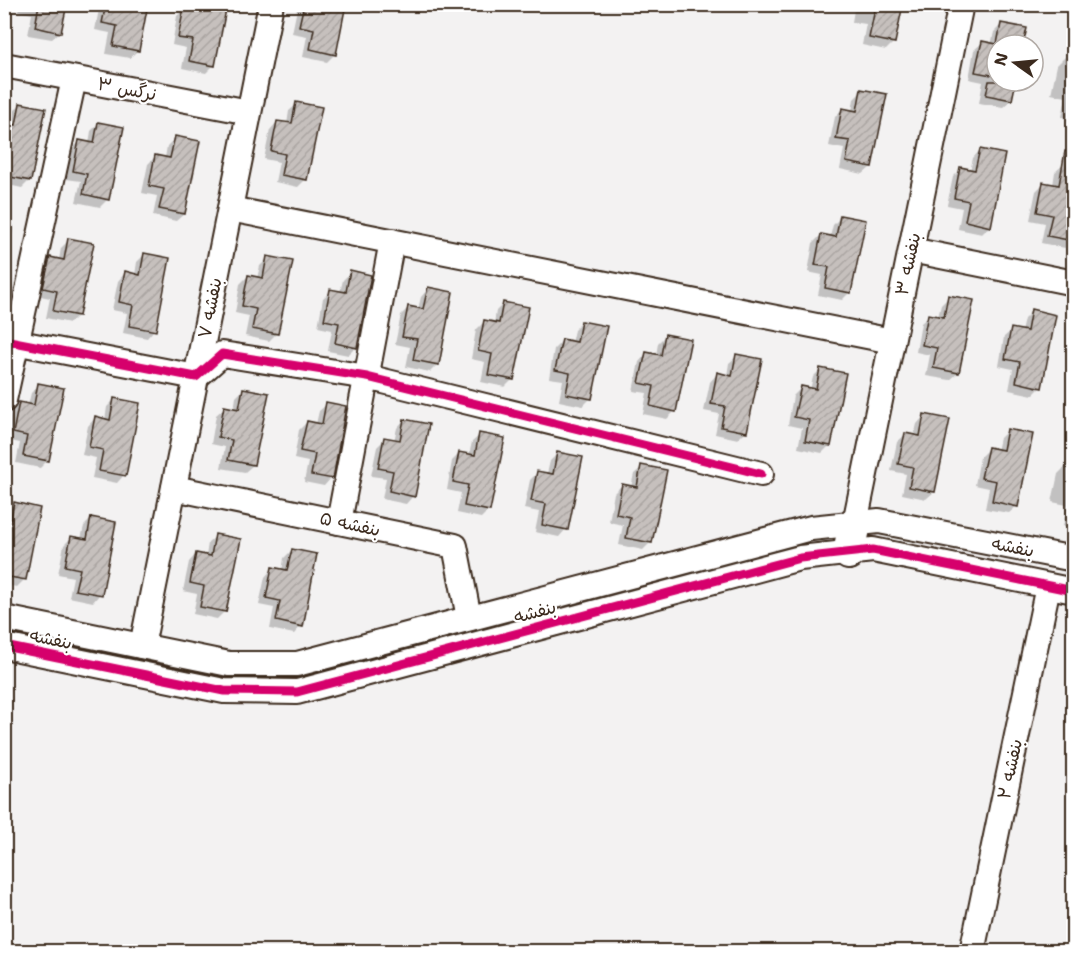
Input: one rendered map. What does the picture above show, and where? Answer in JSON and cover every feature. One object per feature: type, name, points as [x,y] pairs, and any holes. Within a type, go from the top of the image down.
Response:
[{"type":"street","name":"بنفشه ۷","points":[[142,646],[271,4]]},
{"type":"street","name":"بنفشه ۳","points":[[852,538],[962,4]]},
{"type":"street","name":"نرگس ۳","points":[[4,66],[249,112]]},
{"type":"street","points":[[4,400],[10,341],[74,79]]},
{"type":"street","points":[[230,209],[892,341]]},
{"type":"street","points":[[339,522],[392,241]]},
{"type":"street","points":[[911,250],[1074,283]]},
{"type":"street","points":[[10,341],[196,376],[222,354],[367,377],[761,474]]},
{"type":"street","name":"بنفشه ۵","points":[[174,488],[455,546],[469,618]]},
{"type":"street","name":"بنفشه","points":[[4,646],[224,691],[297,692],[800,558],[852,538],[879,520],[1074,559]]},
{"type":"street","name":"بنفشه","points":[[4,618],[229,664],[297,664],[811,528],[852,538],[873,550],[1074,591]]},
{"type":"street","name":"بنفشه ۲","points":[[972,951],[1048,586]]},
{"type":"building","points":[[39,4],[67,4],[61,33],[35,27]]},
{"type":"building","points":[[106,4],[148,4],[139,51],[113,46],[117,26],[102,23]]},
{"type":"building","points":[[201,4],[227,4],[215,66],[189,61],[193,40],[178,38],[184,7],[200,10]]},
{"type":"building","points":[[304,4],[346,4],[336,55],[310,49],[314,29],[299,26]]},
{"type":"building","points":[[876,4],[903,4],[895,43],[869,38]]},
{"type":"building","points":[[1001,23],[1027,28],[1026,33],[999,33]]},
{"type":"building","points":[[982,41],[985,42],[985,74],[975,72]]},
{"type":"building","points":[[861,89],[887,94],[872,167],[846,162],[850,141],[836,139],[842,108],[857,111]]},
{"type":"building","points":[[986,93],[1013,93],[1012,100],[986,95]]},
{"type":"building","points":[[296,102],[322,107],[307,180],[281,175],[285,154],[271,151],[277,121],[292,123]]},
{"type":"building","points":[[20,103],[46,108],[31,181],[5,176],[9,155],[4,154],[4,122],[16,125]]},
{"type":"building","points":[[98,122],[124,127],[109,200],[83,194],[87,174],[73,171],[79,140],[94,143]]},
{"type":"building","points":[[175,136],[200,141],[185,214],[159,209],[164,189],[149,186],[155,155],[170,158]]},
{"type":"building","points":[[980,149],[1005,154],[991,227],[965,221],[969,201],[954,198],[960,167],[975,170]]},
{"type":"building","points":[[1065,151],[1074,152],[1074,241],[1047,236],[1052,215],[1037,212],[1043,182],[1059,185]]},
{"type":"building","points":[[840,215],[866,220],[851,293],[825,288],[829,267],[815,265],[821,234],[836,237]]},
{"type":"building","points":[[68,238],[94,243],[79,316],[53,311],[57,291],[43,288],[50,257],[64,260]]},
{"type":"building","points":[[144,253],[170,258],[156,331],[129,326],[133,305],[119,302],[125,271],[140,275]]},
{"type":"building","points":[[267,256],[293,261],[278,334],[252,329],[256,309],[242,306],[248,275],[263,278]]},
{"type":"building","points":[[350,270],[371,275],[357,348],[335,343],[339,323],[324,320],[330,289],[346,292]]},
{"type":"building","points":[[428,287],[453,292],[439,365],[413,360],[417,339],[402,337],[408,306],[423,309]]},
{"type":"building","points":[[948,295],[974,300],[959,373],[933,368],[937,348],[922,345],[928,314],[944,317]]},
{"type":"building","points":[[503,302],[529,307],[514,380],[488,375],[492,354],[478,351],[484,320],[499,323]]},
{"type":"building","points":[[1031,309],[1056,315],[1042,388],[1016,382],[1020,362],[1005,359],[1011,328],[1027,331]]},
{"type":"building","points":[[581,321],[607,326],[592,399],[566,394],[570,373],[555,370],[562,339],[577,342]]},
{"type":"building","points":[[665,334],[691,339],[676,412],[650,406],[654,386],[639,383],[646,352],[661,355]]},
{"type":"building","points":[[736,354],[762,359],[747,432],[721,427],[725,406],[711,404],[717,372],[732,376]]},
{"type":"building","points":[[820,368],[846,373],[831,446],[805,441],[809,420],[794,417],[801,386],[816,389]]},
{"type":"building","points":[[38,383],[64,388],[49,461],[23,456],[27,436],[13,433],[19,402],[34,405]]},
{"type":"building","points":[[243,388],[269,393],[254,465],[228,460],[232,440],[218,437],[224,406],[239,409]]},
{"type":"building","points":[[114,398],[140,403],[126,476],[99,471],[103,450],[89,447],[95,416],[110,420]]},
{"type":"building","points":[[326,402],[346,406],[333,479],[311,475],[315,454],[300,451],[307,421],[322,424]]},
{"type":"building","points":[[924,414],[950,419],[935,492],[909,487],[913,467],[898,464],[905,433],[920,436]]},
{"type":"building","points":[[404,419],[429,424],[415,497],[389,491],[393,471],[378,468],[384,437],[400,440]]},
{"type":"building","points":[[1007,429],[1033,434],[1018,507],[992,501],[996,481],[981,478],[988,447],[1003,450]]},
{"type":"building","points":[[479,433],[505,438],[490,511],[464,506],[468,485],[453,482],[459,452],[475,455]]},
{"type":"building","points":[[557,452],[583,457],[568,530],[542,525],[546,504],[531,501],[537,471],[553,474]]},
{"type":"building","points":[[641,465],[667,470],[652,543],[626,538],[630,517],[616,514],[622,484],[637,487]]},
{"type":"building","points":[[14,502],[40,508],[26,580],[4,576],[4,523],[10,524]]},
{"type":"building","points":[[91,517],[116,522],[102,595],[75,590],[80,569],[65,566],[71,536],[87,539]]},
{"type":"building","points":[[215,534],[241,539],[226,612],[200,607],[204,586],[190,583],[196,553],[211,556]]},
{"type":"building","points":[[292,549],[317,554],[303,627],[276,621],[280,601],[266,598],[272,567],[287,570]]},
{"type":"cycle path","points":[[4,340],[196,377],[222,354],[367,377],[761,474]]},
{"type":"cycle path","points":[[4,646],[224,691],[297,692],[800,558],[873,550],[1074,591]]}]
